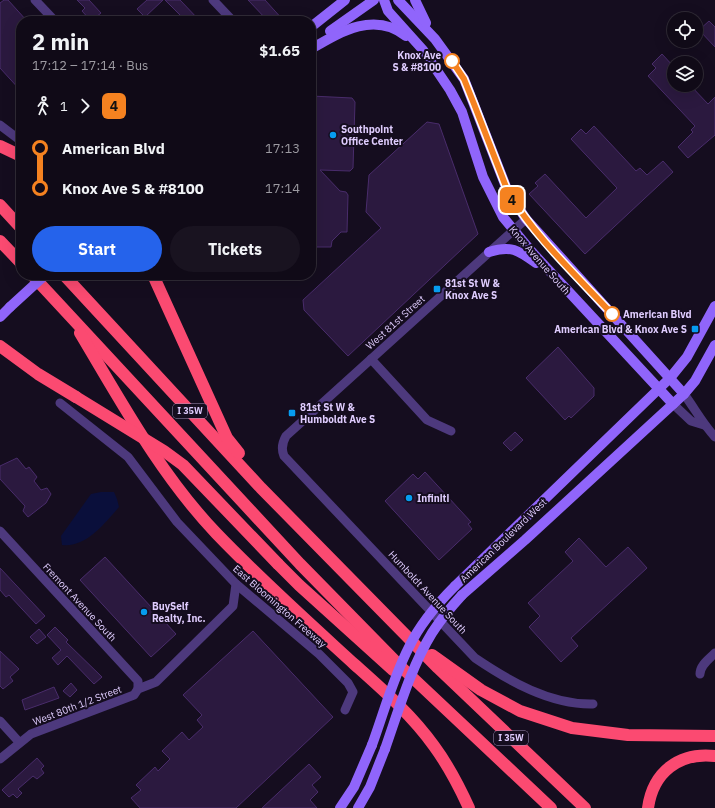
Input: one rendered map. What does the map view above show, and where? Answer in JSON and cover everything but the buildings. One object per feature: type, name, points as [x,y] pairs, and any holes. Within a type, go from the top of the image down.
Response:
[{"type":"highway","points":[[0,146],[16,154]]},
{"type":"highway","points":[[0,205],[16,223]]},
{"type":"highway","points":[[0,241],[16,258]]},
{"type":"highway","name":"I 35W","points":[[37,280],[300,564],[398,665],[551,808]]},
{"type":"highway","name":"I 35W","points":[[69,280],[261,488],[418,648],[585,808]]},
{"type":"highway","points":[[155,280],[227,438],[318,545]]},
{"type":"highway","points":[[68,313],[130,419],[166,473],[191,505],[251,568],[377,685],[418,726],[451,770],[469,808]]},
{"type":"highway","points":[[0,346],[38,374],[164,450],[183,465],[299,586],[402,678],[450,713]]},
{"type":"highway","points":[[418,648],[442,661],[481,690],[520,711],[572,728],[628,736],[715,736]]},
{"type":"highway","points":[[648,808],[653,787],[661,774],[669,767],[689,757],[705,755],[715,756]]},
{"type":"highway","points":[[451,770],[464,808]]},
{"type":"street","points":[[35,0],[50,16]]},
{"type":"street","points":[[213,0],[228,16]]},
{"type":"street","points":[[316,23],[345,0]]},
{"type":"street","points":[[316,44],[374,0]]},
{"type":"street","name":"Knox Avenue South","points":[[384,0],[388,11],[424,50],[434,64],[456,101],[470,134],[483,177],[497,205],[513,230],[659,390],[690,420],[704,425]]},
{"type":"street","name":"Knox Avenue South","points":[[398,0],[435,39],[464,79],[508,192],[526,219],[547,245],[684,394],[704,425],[715,437]]},
{"type":"street","points":[[415,0],[435,39]]},
{"type":"street","points":[[316,45],[342,31],[369,24],[398,30],[424,50]]},
{"type":"street","points":[[0,125],[16,137]]},
{"type":"street","name":"West 81st Street","points":[[282,445],[286,436],[526,219]]},
{"type":"street","points":[[489,252],[501,248],[514,249],[551,273]]},
{"type":"street","points":[[0,317],[40,280]]},
{"type":"street","name":"American Boulevard West","points":[[340,808],[354,787],[372,745],[398,671],[409,646],[431,613],[455,586],[659,390],[687,357],[715,306]]},
{"type":"street","name":"American Boulevard West","points":[[358,808],[370,787],[404,696],[431,634],[446,613],[462,595],[684,394],[695,381],[715,345]]},
{"type":"street","points":[[370,359],[427,420],[451,431]]},
{"type":"street","name":"East Bloomington Freeway","points":[[60,403],[128,457],[177,522],[236,584],[319,654],[348,683],[353,692],[345,710]]},
{"type":"street","name":"Humboldt Avenue South","points":[[282,445],[284,456],[475,658],[498,674],[525,688],[552,698],[581,704],[593,704]]},
{"type":"street","points":[[582,464],[593,478]]},
{"type":"street","name":"Fremont Avenue South","points":[[0,531],[138,681],[138,689]]},
{"type":"street","name":"West 80th 1/2 Street","points":[[0,759],[30,734],[134,695],[138,689],[156,682],[233,606],[236,584]]},
{"type":"street","points":[[700,674],[700,670],[705,663],[715,653]]},
{"type":"street","points":[[0,721],[19,742]]},
{"type":"shaded area","points":[[114,492],[119,507],[101,527],[87,539],[71,545],[62,545],[61,536],[91,494]]},
{"type":"bus line","name":"4","points":[[452,61],[464,79],[483,125],[499,170],[508,192],[515,204],[543,240],[612,314]]},
{"type":"place","name":"Knox Ave S & #8100","points":[[452,61]]},
{"type":"place","name":"Southpoint Office Center","points":[[333,135]]},
{"type":"place","name":"81st St W & Knox Ave S","points":[[437,289]]},
{"type":"place","name":"American Blvd","points":[[612,314]]},
{"type":"place","name":"American Blvd & Knox Ave S","points":[[695,329]]},
{"type":"place","name":"81st St W & Humboldt Ave S","points":[[292,413]]},
{"type":"place","name":"Infiniti","points":[[409,498]]},
{"type":"place","name":"BuySelf Realty, Inc.","points":[[144,612]]}]
